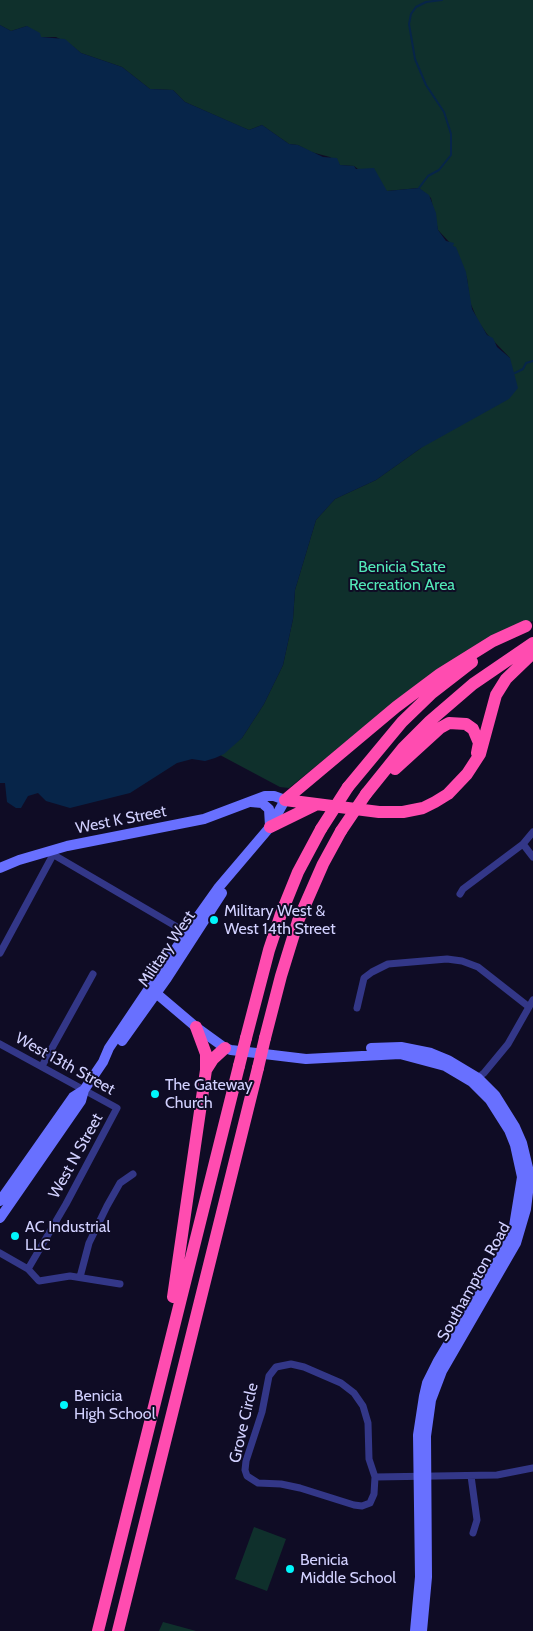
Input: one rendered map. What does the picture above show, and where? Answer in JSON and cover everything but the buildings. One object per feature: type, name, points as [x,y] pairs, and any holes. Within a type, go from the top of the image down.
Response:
[{"type":"highway","points":[[98,1631],[269,950],[298,872],[321,828],[348,787],[382,743],[432,693],[466,666],[530,623]]},
{"type":"highway","points":[[285,800],[396,707],[440,674],[493,641],[530,623]]},
{"type":"highway","points":[[118,1631],[265,1038],[281,976],[298,922],[323,864],[341,831],[366,794],[403,748],[434,717],[473,684],[533,643]]},
{"type":"highway","points":[[285,800],[379,812],[403,812],[423,808],[448,794],[458,785],[476,760],[485,742],[496,695],[506,679],[533,653]]},
{"type":"highway","points":[[366,794],[424,742],[449,723],[466,724],[473,729],[479,743],[476,760]]},
{"type":"highway","points":[[270,827],[317,804]]},
{"type":"highway","points":[[154,1406],[181,1250],[206,1070],[206,1054],[196,1027]]},
{"type":"highway","points":[[206,1070],[213,1059],[225,1048]]},
{"type":"street","name":"West K Street","points":[[0,868],[54,852],[193,821],[248,802],[272,796],[285,800]]},
{"type":"street","name":"Military West","points":[[0,1218],[81,1101],[84,1090],[103,1062],[109,1048],[154,990],[190,935],[249,860],[252,850],[270,827],[285,800]]},
{"type":"street","points":[[248,802],[262,803],[269,809],[270,827]]},
{"type":"street","points":[[460,894],[523,844],[533,832]]},
{"type":"street","points":[[523,844],[533,857]]},
{"type":"street","points":[[0,953],[54,852],[190,935]]},
{"type":"street","points":[[357,1008],[364,978],[388,964],[447,958],[478,967],[531,1004],[508,1044],[475,1080]]},
{"type":"street","points":[[42,1066],[93,974]]},
{"type":"street","name":"Southampton Road","points":[[154,990],[196,1027],[225,1048],[306,1059],[386,1046],[431,1053],[448,1060],[495,1095],[515,1127],[522,1143],[528,1176],[526,1209],[516,1243],[457,1344],[435,1386],[427,1426],[423,1476],[419,1595],[415,1631]]},
{"type":"street","name":"West 13th Street","points":[[1,1047],[42,1066],[117,1108]]},
{"type":"street","name":"Military West","points":[[0,1201],[73,1097],[84,1090]]},
{"type":"street","name":"West N Street","points":[[28,1269],[117,1108]]},
{"type":"street","points":[[80,1276],[89,1243],[107,1206],[120,1183],[133,1174]]},
{"type":"street","points":[[0,1253],[28,1269],[39,1282],[62,1276],[80,1276],[111,1284],[120,1284]]},
{"type":"street","name":"Grove Circle","points":[[291,1364],[304,1367],[340,1383],[354,1393],[366,1413],[369,1459],[375,1477],[373,1499],[370,1503],[362,1506],[291,1486],[258,1483],[247,1476],[245,1470],[246,1461],[262,1412],[267,1383],[276,1367],[291,1364]]},
{"type":"street","points":[[375,1477],[497,1475],[533,1468]]},
{"type":"street","name":"Southampton Road","points":[[422,1631],[427,1577],[423,1476]]},
{"type":"street","points":[[471,1476],[476,1520],[473,1533]]},
{"type":"green space","name":"Benicia State Recreation Area","points":[[0,0],[533,0],[533,621],[495,634],[363,728],[289,788],[280,787],[220,755],[242,738],[264,704],[283,665],[293,619],[295,590],[316,520],[335,499],[376,480],[421,448],[510,358],[487,334],[478,321],[470,302],[467,278],[453,246],[438,230],[431,198],[419,188],[387,191],[354,166],[340,165],[330,157],[311,152],[298,145],[289,144],[262,125],[249,130],[237,125],[185,102],[173,90],[150,89],[122,67],[81,53],[70,44],[56,37],[40,37],[27,26],[11,31],[0,25]]},
{"type":"green space","points":[[254,1527],[286,1539],[267,1591],[235,1579]]},
{"type":"green space","points":[[163,1622],[196,1631],[159,1631]]},
{"type":"water","points":[[0,25],[11,31],[27,26],[40,33],[41,37],[65,39],[81,53],[122,67],[150,89],[173,90],[185,102],[249,130],[262,125],[289,144],[298,145],[323,157],[337,158],[340,165],[354,166],[356,169],[374,168],[387,191],[419,188],[429,195],[436,213],[438,230],[446,241],[454,243],[453,246],[456,247],[466,272],[472,309],[487,335],[493,338],[497,347],[510,358],[518,388],[509,399],[421,448],[376,480],[335,499],[316,520],[295,590],[293,619],[283,665],[264,704],[242,738],[224,754],[205,761],[192,759],[177,763],[130,793],[70,808],[46,801],[38,793],[28,796],[21,808],[16,808],[7,802],[5,783],[0,783]]},
{"type":"waterway","points":[[419,188],[428,176],[439,170],[451,155],[451,134],[444,112],[426,85],[415,59],[409,24],[411,14],[416,7],[426,2],[442,0]]},
{"type":"waterway","points":[[515,373],[523,369],[526,363],[533,361]]},
{"type":"place","name":"Military West & West 14th Street","points":[[214,920]]},
{"type":"place","name":"The Gateway Church","points":[[155,1094]]},
{"type":"place","name":"AC Industrial LLC","points":[[15,1236]]},
{"type":"place","name":"Benicia High School","points":[[64,1405]]},
{"type":"place","name":"Benicia Middle School","points":[[290,1569]]}]
